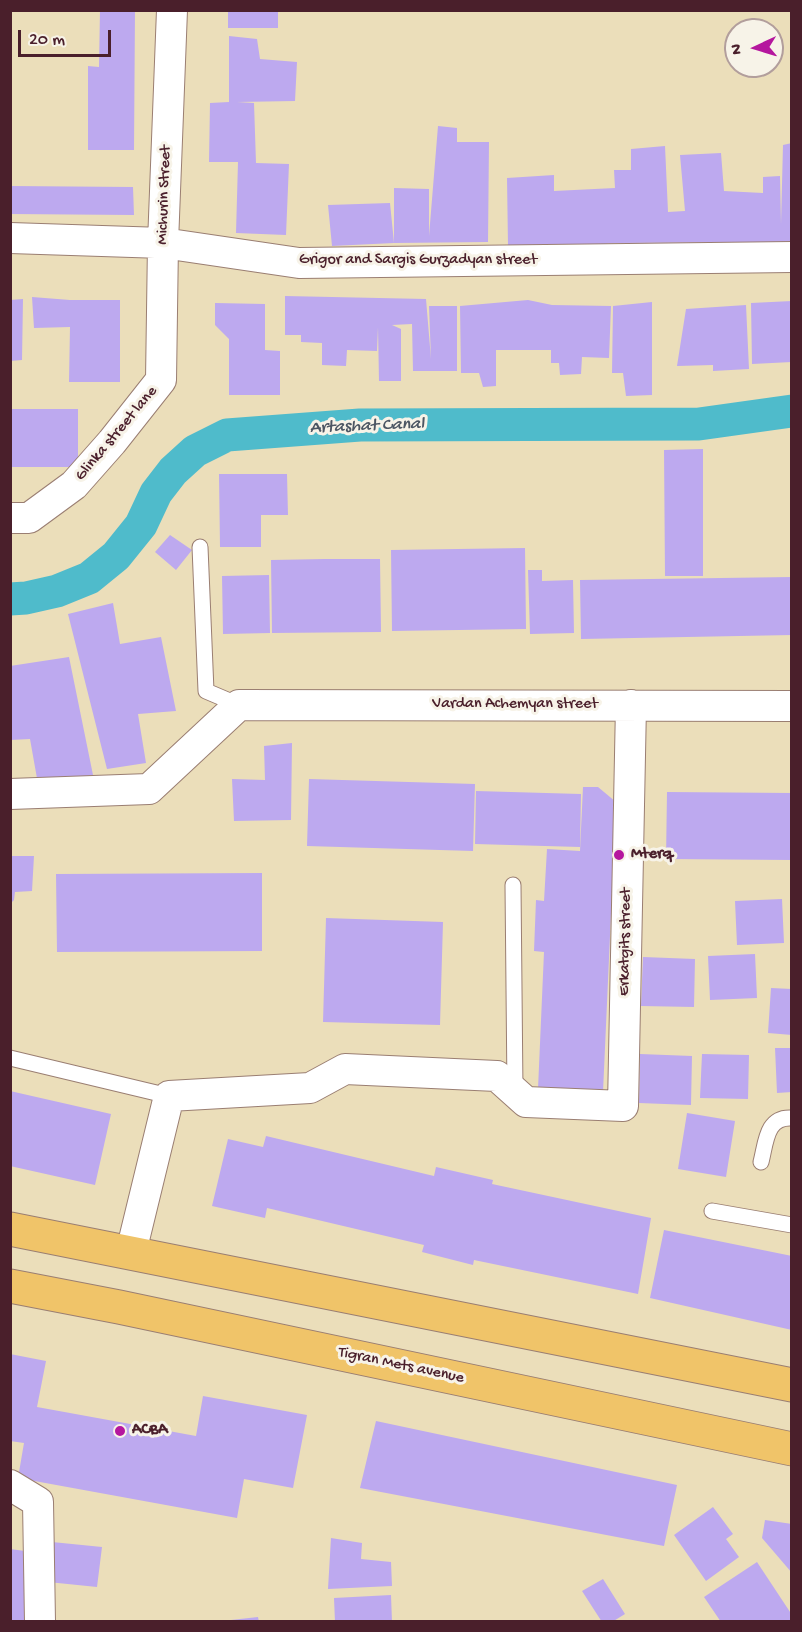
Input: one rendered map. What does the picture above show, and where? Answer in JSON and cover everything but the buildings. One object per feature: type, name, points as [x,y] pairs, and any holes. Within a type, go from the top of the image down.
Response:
[{"type":"main road","points":[[10,1229],[792,1385]]},
{"type":"main road","name":"Tigran Mets avenue","points":[[10,1286],[165,1316],[792,1449]]},
{"type":"street","name":"Michurin Street","points":[[161,380],[163,243],[172,10]]},
{"type":"street","name":"Grigor and Sargis Gurzadyan street","points":[[10,238],[163,243],[299,263],[792,257]]},
{"type":"street","name":"Glinka street lane","points":[[10,518],[29,518],[75,485],[161,380]]},
{"type":"street","name":"Vardan Achemyan street","points":[[239,705],[792,706]]},
{"type":"street","points":[[10,794],[149,789],[239,705]]},
{"type":"street","name":"Erkatgits street","points":[[515,1092],[526,1102],[623,1106],[631,705]]},
{"type":"street","points":[[131,1252],[169,1096],[310,1088],[345,1069],[497,1076],[515,1092]]},
{"type":"street","points":[[10,1485],[38,1502],[40,1622]]},
{"type":"lane","points":[[200,547],[206,691],[239,705]]},
{"type":"lane","points":[[513,885],[515,1092]]},
{"type":"lane","points":[[10,1058],[169,1096]]},
{"type":"lane","points":[[761,1161],[771,1126],[777,1120],[792,1118]]},
{"type":"lane","points":[[712,1211],[792,1225]]},
{"type":"waterway","name":"Artashat Canal","points":[[10,599],[57,591],[89,578],[116,556],[141,525],[156,493],[173,471],[195,451],[227,435],[360,425],[699,424],[792,411]]},
{"type":"place","name":"Mterq","points":[[619,855]]},
{"type":"place","name":"ACBA","points":[[120,1431]]}]
